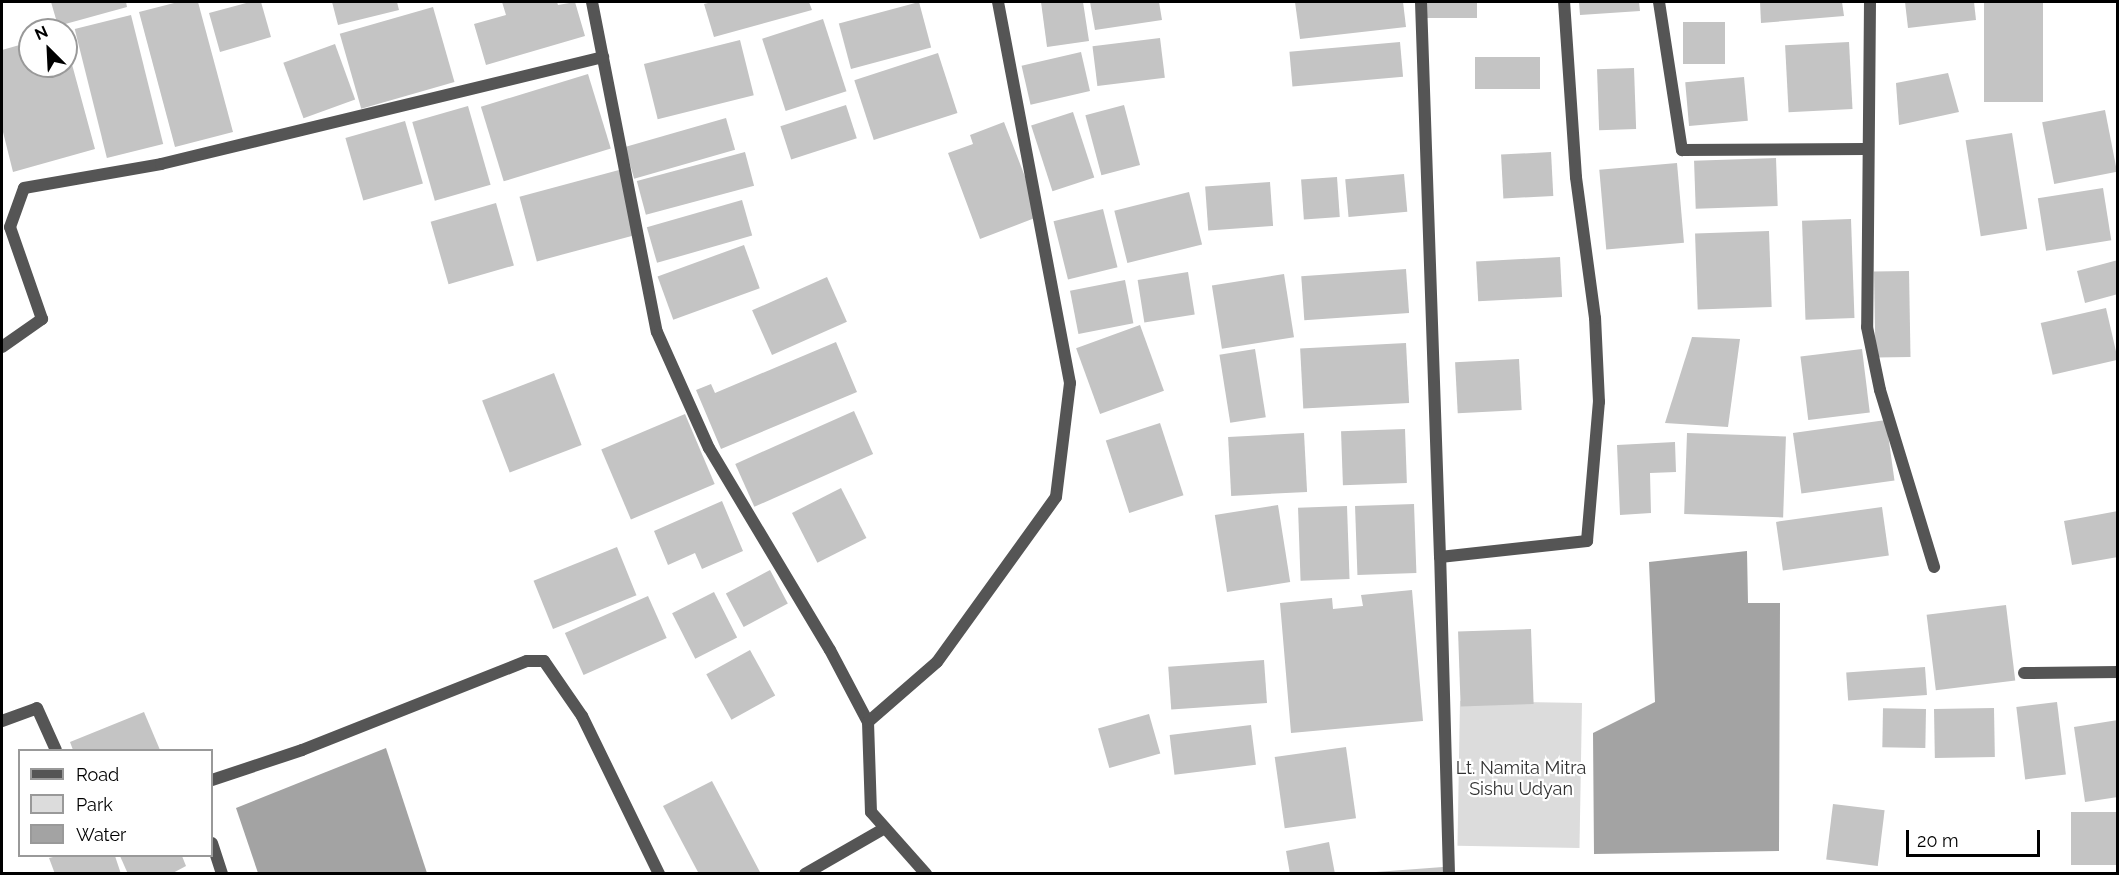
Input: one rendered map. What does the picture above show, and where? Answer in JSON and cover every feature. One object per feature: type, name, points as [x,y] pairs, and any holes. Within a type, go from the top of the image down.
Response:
[{"type":"street","points":[[592,2],[657,332],[709,448],[830,650],[868,722],[871,813],[926,873]]},
{"type":"street","points":[[868,722],[937,662],[1056,497],[1070,383],[998,2]]},
{"type":"street","points":[[1421,2],[1449,873]]},
{"type":"street","points":[[1440,557],[1587,541],[1599,402],[1595,318],[1576,177],[1564,2]]},
{"type":"street","points":[[1659,2],[1682,150],[1866,149]]},
{"type":"street","points":[[1870,2],[1866,149],[1867,327],[1880,390],[1934,567]]},
{"type":"street","points":[[2,347],[42,319],[10,227],[24,188],[161,164],[603,57]]},
{"type":"street","points":[[213,780],[302,750],[527,662],[544,661],[582,716],[659,873]]},
{"type":"street","points":[[2024,673],[2118,672]]},
{"type":"street","points":[[2,721],[37,708],[56,749]]},
{"type":"street","points":[[805,873],[885,828]]},
{"type":"street","points":[[213,846],[222,873]]},
{"type":"green space","name":"Lt. Namita Mitra Sishu Udyan","points":[[1460,701],[1582,703],[1579,848],[1457,846]]},
{"type":"water","points":[[1747,551],[1748,603],[1780,603],[1779,851],[1594,854],[1593,733],[1655,702],[1649,562]]},
{"type":"water","points":[[386,748],[427,873],[258,873],[236,808]]},
{"type":"building","points":[[51,2],[126,2],[127,7],[78,20],[78,18],[56,18]]},
{"type":"building","points":[[178,2],[198,2],[233,132],[175,147],[139,12]]},
{"type":"building","points":[[250,2],[261,2],[271,37],[220,52],[209,13]]},
{"type":"building","points":[[332,2],[397,2],[399,10],[338,25]]},
{"type":"building","points":[[502,2],[557,2],[558,5],[575,2],[585,36],[486,65],[474,24],[506,15]]},
{"type":"building","points":[[712,2],[809,2],[812,10],[714,37],[704,4]]},
{"type":"building","points":[[919,2],[931,47],[851,69],[839,23]]},
{"type":"building","points":[[1041,2],[1083,2],[1089,41],[1047,47]]},
{"type":"building","points":[[1090,2],[1159,2],[1162,20],[1095,30]]},
{"type":"building","points":[[1295,2],[1403,2],[1406,27],[1300,39]]},
{"type":"building","points":[[1424,2],[1477,2],[1477,18],[1424,18]]},
{"type":"building","points":[[1579,2],[1639,2],[1640,11],[1580,15]]},
{"type":"building","points":[[1760,2],[1842,2],[1844,16],[1761,23]]},
{"type":"building","points":[[1905,2],[1974,2],[1976,20],[1908,28]]},
{"type":"building","points":[[1984,2],[2043,2],[2043,102],[1984,102]]},
{"type":"building","points":[[433,7],[454,82],[361,109],[340,34]]},
{"type":"building","points":[[131,15],[163,144],[107,158],[78,42],[78,28]]},
{"type":"building","points":[[823,19],[846,91],[786,111],[762,39]]},
{"type":"building","points":[[1683,22],[1725,22],[1725,64],[1683,64]]},
{"type":"building","points":[[1160,38],[1165,78],[1097,86],[1093,46]]},
{"type":"building","points":[[740,40],[754,95],[658,119],[644,64]]},
{"type":"building","points":[[1400,42],[1403,77],[1292,87],[1289,52]]},
{"type":"building","points":[[1849,42],[1853,109],[1789,112],[1785,45]]},
{"type":"building","points":[[335,44],[355,99],[303,118],[283,63]]},
{"type":"building","points":[[18,45],[18,78],[76,78],[95,149],[13,172],[2,128],[2,50]]},
{"type":"building","points":[[1081,52],[1090,91],[1031,105],[1022,66]]},
{"type":"building","points":[[938,53],[957,113],[874,140],[854,80]]},
{"type":"building","points":[[1475,57],[1540,57],[1540,89],[1475,89]]},
{"type":"building","points":[[1634,68],[1636,129],[1599,130],[1597,69]]},
{"type":"building","points":[[1948,73],[1959,112],[1899,125],[1896,83]]},
{"type":"building","points":[[588,74],[611,149],[504,181],[481,107]]},
{"type":"building","points":[[1744,77],[1748,121],[1689,126],[1685,82]]},
{"type":"building","points":[[846,105],[857,138],[791,160],[780,126]]},
{"type":"building","points":[[1124,105],[1140,165],[1101,175],[1085,115]]},
{"type":"building","points":[[468,106],[491,185],[435,201],[412,122]]},
{"type":"building","points":[[2105,110],[2117,172],[2054,184],[2042,122]]},
{"type":"building","points":[[1073,112],[1094,178],[1052,191],[1031,126]]},
{"type":"building","points":[[726,118],[735,150],[634,179],[625,147]]},
{"type":"building","points":[[405,121],[423,183],[363,201],[345,138]]},
{"type":"building","points":[[1004,122],[1040,216],[980,239],[948,153],[973,144],[970,135]]},
{"type":"building","points":[[2012,133],[2027,229],[1981,236],[1966,140]]},
{"type":"building","points":[[745,152],[754,186],[646,215],[637,181]]},
{"type":"building","points":[[1551,152],[1553,196],[1503,199],[1501,155]]},
{"type":"building","points":[[1776,158],[1778,206],[1696,209],[1694,161]]},
{"type":"building","points":[[1677,163],[1684,243],[1606,249],[1599,170]]},
{"type":"building","points":[[619,170],[636,235],[537,261],[520,197]]},
{"type":"building","points":[[1404,174],[1407,212],[1349,217],[1345,179]]},
{"type":"building","points":[[1337,177],[1340,217],[1304,219],[1301,180]]},
{"type":"building","points":[[1270,182],[1273,226],[1208,230],[1205,187]]},
{"type":"building","points":[[2103,188],[2111,240],[2046,251],[2038,198]]},
{"type":"building","points":[[1189,192],[1202,244],[1127,263],[1114,211]]},
{"type":"building","points":[[742,200],[752,236],[657,263],[647,227]]},
{"type":"building","points":[[496,203],[514,265],[449,284],[431,222]]},
{"type":"building","points":[[1103,209],[1118,267],[1068,280],[1054,221]]},
{"type":"building","points":[[1851,219],[1854,318],[1805,320],[1802,221]]},
{"type":"building","points":[[1769,231],[1772,307],[1698,310],[1695,234]]},
{"type":"building","points":[[744,245],[760,288],[673,320],[658,276]]},
{"type":"building","points":[[1560,257],[1562,297],[1478,301],[1476,261]]},
{"type":"building","points":[[2118,260],[2118,294],[2085,303],[2077,271]]},
{"type":"building","points":[[1406,269],[1409,313],[1304,320],[1301,276]]},
{"type":"building","points":[[1909,271],[1911,357],[1876,358],[1874,272]]},
{"type":"building","points":[[1188,272],[1195,314],[1144,322],[1138,280]]},
{"type":"building","points":[[1284,274],[1294,337],[1222,349],[1212,285]]},
{"type":"building","points":[[827,277],[847,322],[772,355],[752,310]]},
{"type":"building","points":[[1125,280],[1133,323],[1078,334],[1070,291]]},
{"type":"building","points":[[2106,308],[2118,360],[2053,375],[2041,323]]},
{"type":"building","points":[[1140,325],[1164,391],[1100,414],[1076,348]]},
{"type":"building","points":[[1692,337],[1740,339],[1728,427],[1665,423]]},
{"type":"building","points":[[836,342],[857,392],[721,449],[696,390],[711,384],[715,393]]},
{"type":"building","points":[[1406,343],[1409,403],[1303,408],[1300,349]]},
{"type":"building","points":[[1255,349],[1266,417],[1230,423],[1219,355]]},
{"type":"building","points":[[1862,349],[1870,413],[1808,420],[1800,357]]},
{"type":"building","points":[[1519,359],[1522,410],[1458,413],[1455,362]]},
{"type":"building","points":[[554,373],[582,445],[510,472],[482,401]]},
{"type":"building","points":[[854,411],[873,454],[754,507],[735,464]]},
{"type":"building","points":[[685,414],[715,484],[631,520],[601,450]]},
{"type":"building","points":[[1886,420],[1894,480],[1801,493],[1793,433]]},
{"type":"building","points":[[1160,423],[1183,495],[1129,513],[1106,441]]},
{"type":"building","points":[[1405,429],[1407,483],[1343,485],[1341,431]]},
{"type":"building","points":[[1304,433],[1307,492],[1231,496],[1228,437]]},
{"type":"building","points":[[1687,433],[1786,436],[1783,517],[1684,514]]},
{"type":"building","points":[[1675,442],[1676,472],[1650,473],[1651,513],[1620,515],[1617,445]]},
{"type":"building","points":[[841,488],[866,538],[817,563],[792,513]]},
{"type":"building","points":[[722,501],[743,551],[702,569],[695,553],[668,565],[654,531]]},
{"type":"building","points":[[1414,504],[1416,573],[1357,575],[1355,506]]},
{"type":"building","points":[[1278,505],[1290,582],[1227,592],[1215,515]]},
{"type":"building","points":[[1347,506],[1350,579],[1301,581],[1298,508]]},
{"type":"building","points":[[1882,507],[1889,556],[1783,570],[1776,522]]},
{"type":"building","points":[[2118,511],[2118,557],[2072,565],[2064,521]]},
{"type":"building","points":[[617,547],[636,595],[553,629],[534,581]]},
{"type":"building","points":[[770,570],[788,604],[744,627],[726,593]]},
{"type":"building","points":[[1412,590],[1423,721],[1291,733],[1280,603],[1332,598],[1333,609],[1363,606],[1361,595]]},
{"type":"building","points":[[714,592],[737,637],[695,659],[672,613]]},
{"type":"building","points":[[648,596],[667,638],[584,675],[565,633]]},
{"type":"building","points":[[2006,605],[2015,680],[1936,690],[1927,615]]},
{"type":"building","points":[[1531,629],[1534,704],[1461,707],[1458,632]]},
{"type":"building","points":[[750,650],[775,695],[731,720],[706,674]]},
{"type":"building","points":[[1264,660],[1267,703],[1171,710],[1168,667]]},
{"type":"building","points":[[1925,667],[1927,695],[1848,700],[1846,673]]},
{"type":"building","points":[[2057,702],[2066,774],[2025,779],[2016,707]]},
{"type":"building","points":[[1883,708],[1926,709],[1925,748],[1882,747]]},
{"type":"building","points":[[1994,708],[1995,757],[1935,758],[1934,709]]},
{"type":"building","points":[[144,712],[160,749],[73,749],[70,742]]},
{"type":"building","points":[[1149,714],[1160,753],[1109,768],[1098,729]]},
{"type":"building","points":[[2118,720],[2118,797],[2085,802],[2074,727]]},
{"type":"building","points":[[1251,725],[1256,765],[1174,775],[1170,735]]},
{"type":"building","points":[[1346,747],[1356,818],[1285,828],[1275,757]]},
{"type":"building","points":[[712,781],[761,874],[699,874],[663,806]]},
{"type":"building","points":[[1833,804],[1885,810],[1878,866],[1826,860]]},
{"type":"building","points":[[2071,812],[2118,812],[2118,865],[2071,865]]},
{"type":"building","points":[[1329,842],[1335,874],[1290,874],[1286,851]]},
{"type":"building","points":[[115,857],[121,874],[55,874],[49,858]]},
{"type":"building","points":[[120,857],[182,857],[186,866],[171,874],[128,874]]},
{"type":"building","points":[[1443,867],[1443,874],[1376,874],[1376,872]]}]
